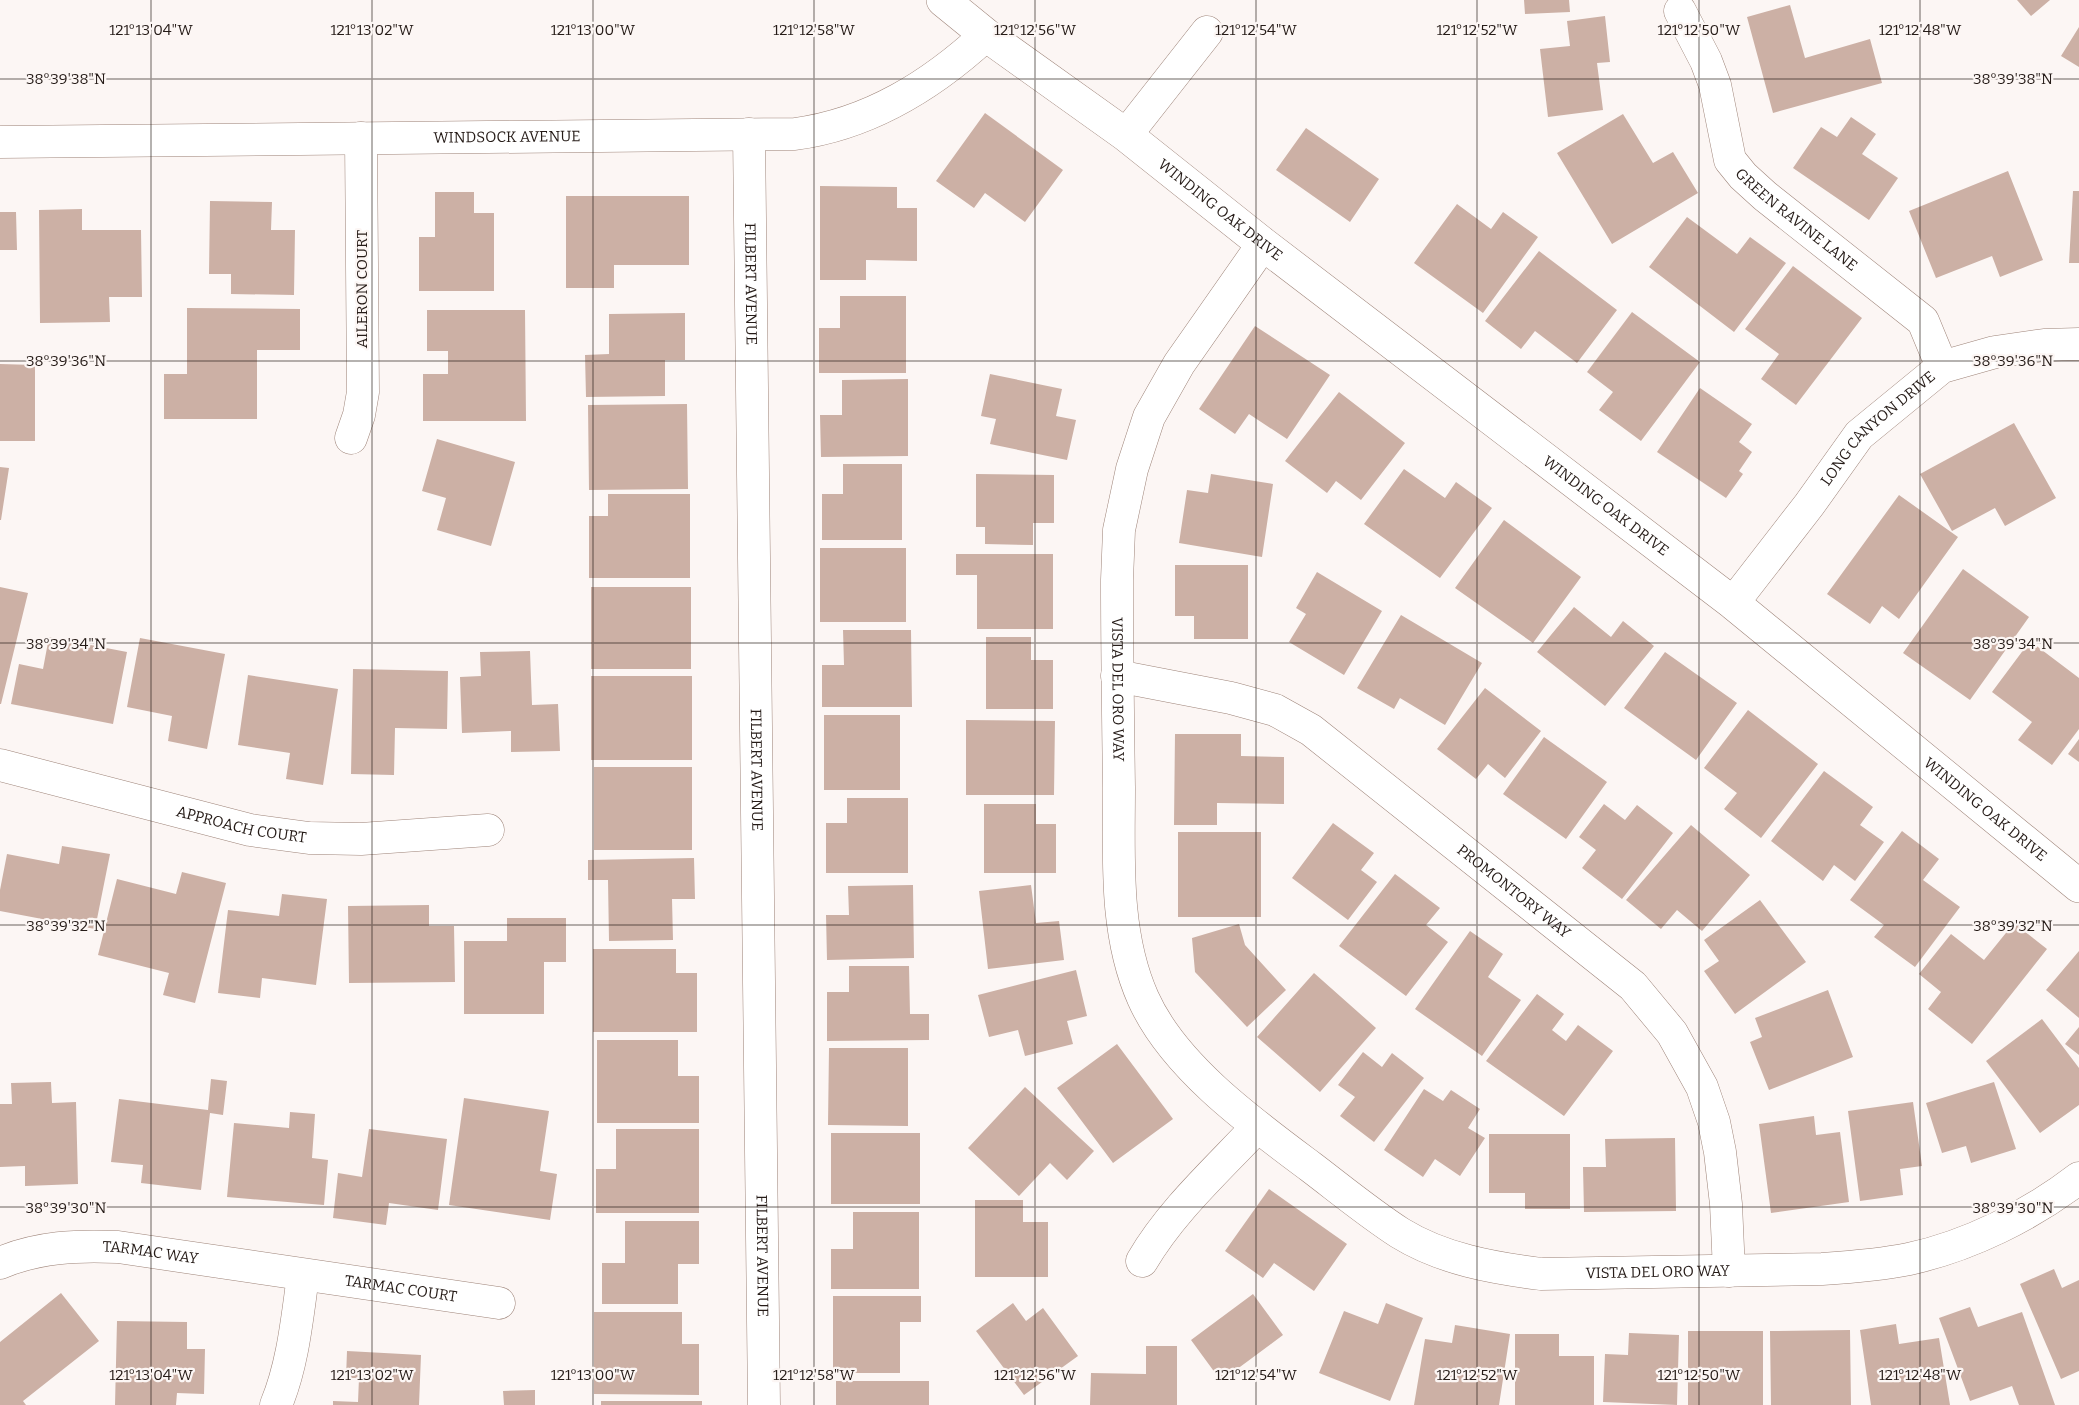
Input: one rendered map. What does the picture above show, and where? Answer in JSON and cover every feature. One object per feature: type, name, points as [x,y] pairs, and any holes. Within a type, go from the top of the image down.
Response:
[{"type":"street","name":"WINDING OAK DRIVE","points":[[943,0],[986,35],[1126,135],[1263,244],[1733,603],[2079,886]]},
{"type":"street","name":"GREEN RAVINE LANE","points":[[1680,11],[1702,52],[1715,85],[1730,160],[1743,176],[1765,196],[1923,321],[1942,367]]},
{"type":"street","points":[[1126,135],[1207,32]]},
{"type":"street","name":"WINDSOCK AVENUE","points":[[0,141],[795,134],[822,130],[868,114],[914,92],[954,64],[986,35]]},
{"type":"street","name":"FILBERT AVENUE","points":[[749,134],[764,1405]]},
{"type":"street","name":"AILERON COURT","points":[[351,438],[359,415],[363,392],[361,138]]},
{"type":"street","name":"VISTA DEL ORO WAY","points":[[1263,244],[1179,364],[1149,417],[1132,469],[1119,530],[1116,579],[1120,892],[1129,957],[1143,998],[1164,1033],[1192,1067],[1257,1127],[1402,1233],[1456,1258],[1508,1270],[1541,1274],[1729,1272],[1864,1266],[1911,1258],[1973,1239],[2028,1211],[2079,1178]]},
{"type":"street","name":"LONG CANYON DRIVE","points":[[1733,603],[1809,505],[1859,435],[1942,367],[1995,352],[2044,345],[2079,344]]},
{"type":"street","name":"PROMONTORY WAY","points":[[1117,676],[1231,698],[1275,710],[1311,730],[1633,986],[1672,1033],[1702,1087],[1714,1122],[1726,1204],[1729,1272]]},
{"type":"street","name":"APPROACH COURT","points":[[0,765],[250,830],[309,838],[361,839],[488,830]]},
{"type":"street","points":[[1142,1261],[1170,1219],[1257,1127]]},
{"type":"street","name":"TARMAC WAY","points":[[0,1263],[40,1250],[92,1246],[118,1247],[303,1276]]},
{"type":"street","points":[[276,1405],[282,1391],[293,1346],[303,1276]]},
{"type":"street","name":"TARMAC COURT","points":[[303,1276],[499,1304]]},
{"type":"building","points":[[1524,0],[1569,0],[1570,12],[1525,14]]},
{"type":"building","points":[[2017,0],[2050,0],[2031,16]]},
{"type":"building","points":[[1790,5],[1805,58],[1870,39],[1882,83],[1773,113],[1747,17]]},
{"type":"building","points":[[1605,16],[1610,62],[1597,63],[1603,110],[1548,117],[1540,49],[1570,46],[1567,21]]},
{"type":"building","points":[[2079,27],[2079,67],[2061,56]]},
{"type":"building","points":[[985,113],[1063,170],[1025,222],[985,193],[974,208],[936,181]]},
{"type":"building","points":[[1623,114],[1653,163],[1673,152],[1698,193],[1612,244],[1557,153]]},
{"type":"building","points":[[1851,117],[1876,134],[1862,154],[1898,178],[1869,220],[1793,168],[1821,127],[1837,137]]},
{"type":"building","points":[[1306,128],[1379,179],[1350,222],[1276,170]]},
{"type":"building","points":[[2008,171],[2043,260],[2000,277],[1992,256],[1936,278],[1909,211]]},
{"type":"building","points":[[820,186],[897,187],[897,208],[917,208],[917,261],[866,260],[866,280],[820,280]]},
{"type":"building","points":[[2073,191],[2079,191],[2079,263],[2069,263]]},
{"type":"building","points":[[435,192],[474,192],[474,213],[494,213],[494,291],[419,291],[419,237],[435,237]]},
{"type":"building","points":[[566,196],[689,196],[689,265],[614,265],[614,288],[566,288]]},
{"type":"building","points":[[210,201],[272,202],[271,230],[295,230],[294,295],[231,294],[231,274],[209,274]]},
{"type":"building","points":[[1457,204],[1491,229],[1503,212],[1538,237],[1483,313],[1414,263]]},
{"type":"building","points":[[82,209],[82,230],[141,230],[142,297],[109,297],[110,322],[40,323],[39,210]]},
{"type":"building","points":[[0,212],[16,212],[17,250],[0,250]]},
{"type":"building","points":[[1687,217],[1737,254],[1750,237],[1786,263],[1734,332],[1649,267]]},
{"type":"building","points":[[1539,251],[1617,310],[1577,363],[1535,331],[1521,349],[1485,321]]},
{"type":"building","points":[[1793,266],[1862,318],[1796,405],[1761,379],[1779,354],[1745,329]]},
{"type":"building","points":[[840,296],[906,296],[906,373],[819,373],[819,328],[840,328]]},
{"type":"building","points":[[187,308],[300,309],[300,350],[257,350],[257,419],[164,419],[164,374],[187,374]]},
{"type":"building","points":[[427,310],[525,310],[526,421],[423,421],[423,374],[448,374],[448,351],[427,351]]},
{"type":"building","points":[[1632,312],[1700,362],[1641,441],[1599,410],[1613,392],[1587,372]]},
{"type":"building","points":[[685,313],[685,360],[665,360],[665,396],[586,397],[585,355],[609,354],[609,314]]},
{"type":"building","points":[[1255,326],[1330,375],[1287,439],[1249,414],[1235,434],[1199,409]]},
{"type":"building","points":[[0,364],[35,365],[35,441],[0,441]]},
{"type":"building","points":[[990,374],[1062,389],[1056,416],[1076,420],[1067,460],[990,444],[996,419],[981,416]]},
{"type":"building","points":[[908,379],[908,456],[821,457],[820,415],[842,415],[842,380]]},
{"type":"building","points":[[1700,388],[1752,424],[1739,442],[1752,452],[1739,471],[1743,474],[1726,498],[1657,452]]},
{"type":"building","points":[[1339,392],[1405,443],[1361,500],[1336,481],[1327,493],[1285,461]]},
{"type":"building","points":[[687,404],[688,489],[589,490],[588,405]]},
{"type":"building","points":[[2014,423],[2056,498],[2005,526],[1995,508],[1952,531],[1920,474]]},
{"type":"building","points":[[437,439],[515,462],[491,546],[437,530],[446,498],[422,491]]},
{"type":"building","points":[[843,464],[902,464],[902,540],[822,540],[822,494],[843,494]]},
{"type":"building","points":[[0,467],[9,468],[1,520],[0,520]]},
{"type":"building","points":[[1404,469],[1445,498],[1456,482],[1492,508],[1440,578],[1364,524]]},
{"type":"building","points":[[976,474],[1054,475],[1054,523],[1033,523],[1033,545],[985,544],[985,527],[976,527]]},
{"type":"building","points":[[1211,474],[1273,484],[1262,557],[1179,543],[1187,490],[1208,493]]},
{"type":"building","points":[[608,494],[690,494],[690,578],[589,578],[589,516],[608,516]]},
{"type":"building","points":[[1899,495],[1958,537],[1899,619],[1882,606],[1870,624],[1827,594]]},
{"type":"building","points":[[1504,520],[1581,577],[1533,643],[1455,588]]},
{"type":"building","points":[[820,548],[906,548],[906,622],[820,622]]},
{"type":"building","points":[[956,554],[1053,554],[1053,629],[977,629],[977,575],[956,575]]},
{"type":"building","points":[[1175,565],[1248,565],[1248,639],[1194,639],[1194,616],[1175,616]]},
{"type":"building","points":[[1963,569],[2029,617],[1970,700],[1903,653]]},
{"type":"building","points":[[1317,572],[1382,611],[1344,675],[1289,642],[1306,614],[1296,608]]},
{"type":"building","points":[[0,587],[28,593],[1,704],[0,704]]},
{"type":"building","points":[[591,587],[691,587],[691,669],[591,669]]},
{"type":"building","points":[[1574,607],[1611,637],[1623,621],[1654,646],[1605,706],[1537,652]]},
{"type":"building","points":[[1401,615],[1482,663],[1445,725],[1400,698],[1394,709],[1357,688]]},
{"type":"building","points":[[843,630],[911,630],[912,707],[822,707],[822,665],[844,665]]},
{"type":"building","points":[[49,637],[127,652],[113,724],[11,704],[19,664],[43,669]]},
{"type":"building","points":[[986,637],[1031,637],[1031,660],[1053,660],[1053,709],[986,709]]},
{"type":"building","points":[[140,638],[225,654],[207,749],[168,741],[172,716],[127,707]]},
{"type":"building","points":[[2030,641],[2079,678],[2079,729],[2052,765],[2018,740],[2032,722],[1992,692]]},
{"type":"building","points":[[530,651],[532,705],[558,704],[560,751],[511,752],[511,731],[462,733],[460,677],[481,676],[480,652]]},
{"type":"building","points":[[1665,652],[1737,703],[1696,760],[1624,708]]},
{"type":"building","points":[[353,669],[448,671],[447,729],[395,728],[394,775],[351,774]]},
{"type":"building","points":[[248,675],[338,689],[323,785],[286,779],[290,753],[238,745]]},
{"type":"building","points":[[591,676],[692,676],[692,760],[591,760]]},
{"type":"building","points":[[1485,688],[1541,731],[1505,778],[1488,764],[1476,779],[1437,749]]},
{"type":"building","points":[[1748,710],[1818,764],[1761,838],[1724,809],[1737,793],[1704,768]]},
{"type":"building","points":[[824,715],[900,715],[900,790],[824,790]]},
{"type":"building","points":[[966,720],[1055,721],[1054,795],[966,795]]},
{"type":"building","points":[[1175,734],[1241,734],[1241,756],[1284,757],[1284,804],[1217,803],[1217,825],[1174,825]]},
{"type":"building","points":[[1544,737],[1607,782],[1566,839],[1503,794]]},
{"type":"building","points":[[2079,739],[2079,762],[2068,754]]},
{"type":"building","points":[[594,767],[692,767],[692,850],[594,850]]},
{"type":"building","points":[[1824,771],[1873,807],[1860,825],[1884,842],[1855,881],[1834,865],[1823,881],[1771,841]]},
{"type":"building","points":[[847,798],[908,798],[908,873],[826,873],[826,823],[847,823]]},
{"type":"building","points":[[984,804],[1036,804],[1036,824],[1056,824],[1056,873],[984,873]]},
{"type":"building","points":[[1604,804],[1625,820],[1637,805],[1673,833],[1622,899],[1582,868],[1596,850],[1579,837]]},
{"type":"building","points":[[1333,823],[1374,853],[1361,870],[1377,882],[1348,920],[1292,878]]},
{"type":"building","points":[[1691,825],[1750,875],[1702,931],[1677,910],[1661,929],[1626,900]]},
{"type":"building","points":[[1902,831],[1939,859],[1923,880],[1960,907],[1915,967],[1874,937],[1884,925],[1850,900]]},
{"type":"building","points":[[1178,832],[1261,832],[1261,917],[1178,917]]},
{"type":"building","points":[[62,846],[110,854],[95,929],[0,911],[0,890],[7,854],[59,864]]},
{"type":"building","points":[[694,858],[695,899],[672,899],[673,940],[609,941],[608,880],[588,880],[588,860]]},
{"type":"building","points":[[182,872],[226,883],[195,1003],[163,995],[169,973],[98,955],[117,879],[176,894]]},
{"type":"building","points":[[1395,874],[1440,908],[1426,925],[1448,942],[1406,996],[1339,946]]},
{"type":"building","points":[[913,885],[914,958],[827,960],[826,915],[849,915],[848,886]]},
{"type":"building","points":[[1031,885],[1036,923],[1059,921],[1064,960],[988,969],[979,891]]},
{"type":"building","points":[[282,894],[327,899],[316,985],[262,978],[260,998],[218,993],[228,910],[279,916]]},
{"type":"building","points":[[1760,900],[1806,962],[1735,1014],[1704,971],[1719,961],[1704,940]]},
{"type":"building","points":[[429,905],[429,926],[454,926],[455,982],[349,983],[348,906]]},
{"type":"building","points":[[507,918],[566,918],[566,962],[544,962],[544,1014],[464,1014],[464,941],[507,941]]},
{"type":"building","points":[[2014,923],[2047,949],[1972,1044],[1928,1009],[1941,992],[1919,974],[1951,934],[1984,960]]},
{"type":"building","points":[[1239,924],[1245,945],[1286,990],[1247,1027],[1195,972],[1192,938]]},
{"type":"building","points":[[1470,931],[1503,954],[1488,977],[1521,1000],[1482,1056],[1415,1009]]},
{"type":"building","points":[[593,949],[676,949],[676,973],[697,973],[697,1032],[593,1032]]},
{"type":"building","points":[[2079,951],[2079,1018],[2046,990]]},
{"type":"building","points":[[849,966],[909,966],[910,1014],[929,1014],[929,1040],[827,1041],[827,992],[849,992]]},
{"type":"building","points":[[1076,970],[1087,1016],[1067,1021],[1073,1044],[1025,1056],[1018,1030],[989,1037],[978,995]]},
{"type":"building","points":[[1314,973],[1376,1028],[1320,1092],[1257,1037]]},
{"type":"building","points":[[1828,990],[1853,1057],[1769,1090],[1750,1042],[1762,1037],[1755,1018]]},
{"type":"building","points":[[1537,994],[1564,1014],[1552,1030],[1566,1041],[1578,1025],[1613,1051],[1564,1116],[1486,1061]]},
{"type":"building","points":[[2042,1019],[2079,1068],[2079,1105],[2040,1133],[1986,1061]]},
{"type":"building","points":[[2079,1027],[2079,1055],[2065,1044]]},
{"type":"building","points":[[597,1040],[678,1040],[678,1076],[699,1076],[699,1123],[597,1123]]},
{"type":"building","points":[[1117,1044],[1173,1119],[1113,1163],[1057,1088]]},
{"type":"building","points":[[829,1048],[908,1048],[908,1126],[828,1125]]},
{"type":"building","points":[[1363,1052],[1382,1067],[1392,1053],[1424,1078],[1374,1142],[1340,1116],[1355,1097],[1338,1085]]},
{"type":"building","points":[[211,1079],[227,1081],[223,1115],[210,1113],[201,1190],[141,1183],[143,1165],[111,1162],[119,1099],[208,1110]]},
{"type":"building","points":[[51,1082],[52,1103],[76,1102],[78,1184],[25,1186],[25,1166],[0,1167],[0,1104],[12,1104],[11,1083]]},
{"type":"building","points":[[1994,1082],[2016,1149],[1971,1163],[1966,1146],[1942,1153],[1926,1103]]},
{"type":"building","points":[[1025,1087],[1094,1151],[1067,1180],[1050,1163],[1019,1196],[968,1148]]},
{"type":"building","points":[[1424,1089],[1443,1101],[1451,1090],[1480,1109],[1468,1128],[1485,1138],[1460,1176],[1435,1159],[1423,1177],[1384,1150]]},
{"type":"building","points":[[464,1098],[549,1111],[540,1171],[557,1174],[550,1220],[449,1205]]},
{"type":"building","points":[[1913,1102],[1922,1166],[1900,1169],[1903,1195],[1860,1201],[1848,1111]]},
{"type":"building","points":[[290,1112],[315,1114],[312,1158],[328,1160],[324,1205],[227,1197],[234,1123],[289,1128]]},
{"type":"building","points":[[1814,1116],[1816,1135],[1840,1132],[1849,1202],[1771,1213],[1759,1124]]},
{"type":"building","points":[[369,1129],[447,1139],[438,1210],[389,1203],[386,1225],[333,1218],[338,1173],[362,1177]]},
{"type":"building","points":[[616,1129],[699,1129],[699,1213],[596,1213],[596,1169],[616,1169]]},
{"type":"building","points":[[831,1133],[920,1133],[920,1204],[831,1204]]},
{"type":"building","points":[[1489,1134],[1570,1134],[1570,1209],[1525,1209],[1525,1193],[1489,1193]]},
{"type":"building","points":[[1675,1138],[1676,1211],[1584,1212],[1583,1167],[1606,1167],[1605,1139]]},
{"type":"building","points":[[1269,1189],[1347,1244],[1314,1291],[1274,1263],[1263,1278],[1225,1251]]},
{"type":"building","points":[[975,1200],[1023,1200],[1023,1222],[1048,1222],[1048,1277],[975,1277]]},
{"type":"building","points":[[853,1212],[919,1212],[919,1289],[831,1289],[831,1249],[853,1249]]},
{"type":"building","points":[[625,1221],[699,1221],[699,1264],[678,1264],[678,1304],[602,1304],[602,1263],[625,1263]]},
{"type":"building","points":[[2054,1269],[2062,1288],[2079,1280],[2079,1371],[2061,1379],[2020,1284]]},
{"type":"building","points":[[61,1293],[99,1341],[23,1401],[26,1405],[0,1405],[0,1342]]},
{"type":"building","points":[[1253,1294],[1283,1335],[1221,1381],[1191,1340]]},
{"type":"building","points":[[833,1296],[921,1296],[921,1322],[900,1322],[900,1373],[833,1373]]},
{"type":"building","points":[[1013,1303],[1026,1321],[1043,1308],[1078,1356],[1024,1395],[976,1331]]},
{"type":"building","points":[[1386,1303],[1423,1318],[1390,1401],[1319,1373],[1344,1311],[1378,1324]]},
{"type":"building","points":[[1970,1307],[1978,1327],[2022,1312],[2055,1405],[2019,1405],[2012,1386],[1970,1401],[1939,1318]]},
{"type":"building","points":[[594,1312],[682,1312],[682,1344],[699,1344],[699,1395],[594,1394]]},
{"type":"building","points":[[117,1321],[187,1322],[187,1349],[205,1349],[204,1394],[177,1393],[176,1405],[115,1405]]},
{"type":"building","points":[[1896,1324],[1899,1344],[1939,1338],[1950,1405],[1871,1405],[1860,1330]]},
{"type":"building","points":[[1455,1325],[1510,1334],[1499,1405],[1414,1405],[1425,1339],[1452,1343]]},
{"type":"building","points":[[1850,1330],[1851,1405],[1771,1405],[1770,1331]]},
{"type":"building","points":[[1688,1331],[1763,1331],[1763,1405],[1688,1405]]},
{"type":"building","points":[[1629,1333],[1679,1335],[1677,1405],[1603,1402],[1605,1354],[1628,1355]]},
{"type":"building","points":[[1515,1334],[1559,1334],[1559,1356],[1594,1356],[1594,1405],[1515,1405]]},
{"type":"building","points":[[1146,1346],[1177,1346],[1177,1405],[1090,1405],[1091,1373],[1146,1374]]},
{"type":"building","points":[[347,1351],[421,1355],[419,1405],[333,1405],[333,1401],[358,1402],[359,1378],[346,1378]]},
{"type":"building","points":[[836,1381],[929,1381],[929,1405],[836,1405]]},
{"type":"building","points":[[535,1390],[535,1405],[504,1405],[503,1391]]},
{"type":"building","points":[[601,1401],[702,1401],[702,1405],[601,1405]]}]
